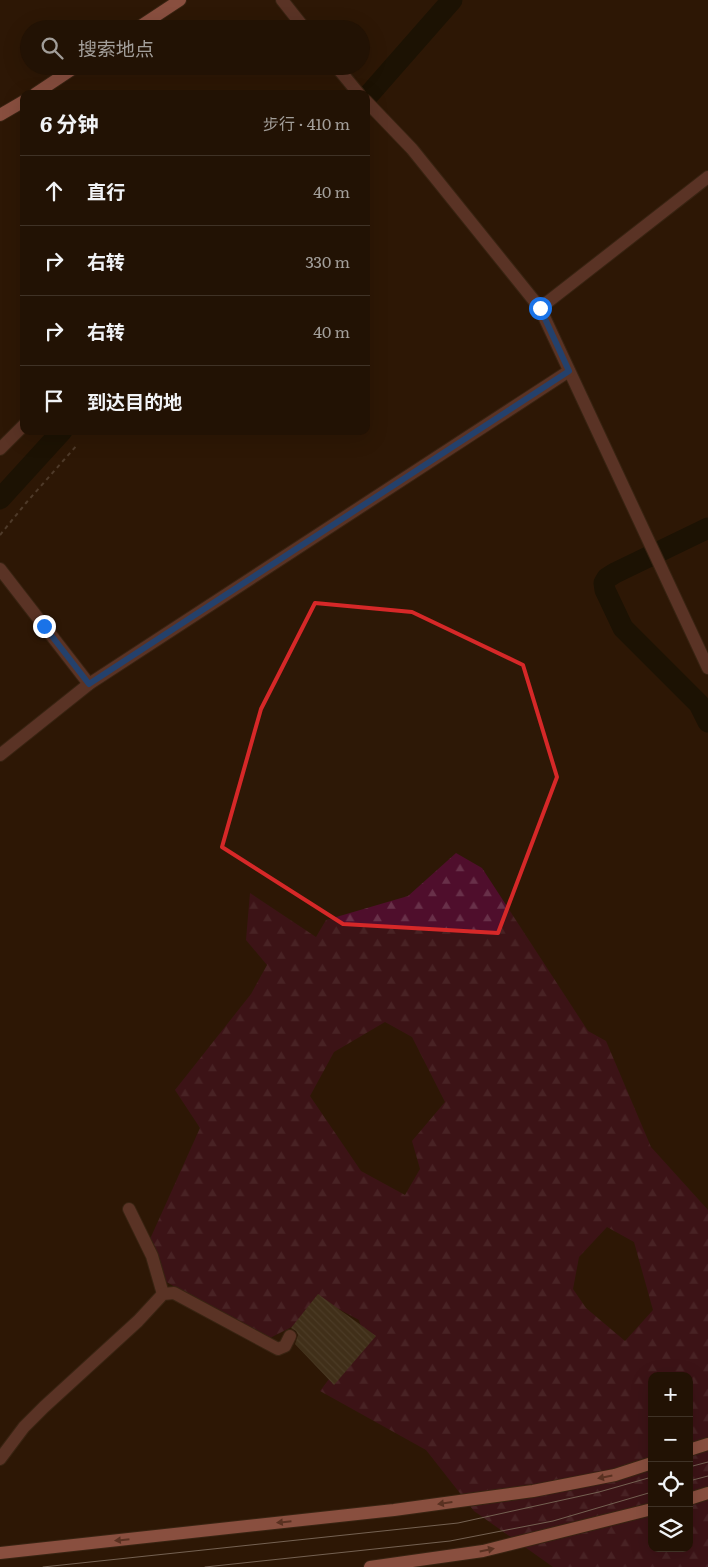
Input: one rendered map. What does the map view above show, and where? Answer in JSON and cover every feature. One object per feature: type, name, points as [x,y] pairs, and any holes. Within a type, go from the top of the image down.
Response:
[{"type":"main road","points":[[150,20],[180,0]]},
{"type":"main road","points":[[40,90],[63,75]]},
{"type":"main road","points":[[0,115],[20,103]]},
{"type":"main road","points":[[693,1449],[708,1444]]},
{"type":"main road","points":[[0,1553],[424,1506],[542,1489],[615,1475],[648,1464]]},
{"type":"main road","points":[[693,1498],[708,1493]]},
{"type":"main road","points":[[370,1567],[483,1552],[648,1511]]},
{"type":"street","points":[[282,0],[298,20]]},
{"type":"street","points":[[343,75],[355,90]]},
{"type":"street","points":[[370,105],[412,148],[540,308],[708,668]]},
{"type":"street","points":[[540,308],[708,177]]},
{"type":"street","points":[[0,755],[89,684],[569,371]]},
{"type":"street","points":[[0,449],[20,429]]},
{"type":"street","points":[[0,569],[89,684]]},
{"type":"street","points":[[129,1209],[152,1256],[163,1294]]},
{"type":"street","points":[[0,1458],[24,1427],[138,1321],[163,1294],[174,1293],[278,1349],[284,1346],[290,1336]]},
{"type":"path","points":[[0,535],[78,444]]},
{"type":"highlighted area","points":[[315,603],[412,612],[523,665],[557,777],[498,933],[343,924],[222,847],[261,709]]},
{"type":"green space","points":[[456,853],[482,868],[588,1031],[606,1041],[651,1147],[708,1210],[708,1567],[553,1567],[474,1511],[426,1450],[320,1391],[363,1334],[359,1320],[333,1306],[268,1339],[154,1275],[146,1248],[200,1128],[175,1090],[251,994],[267,965],[246,940],[250,893],[316,937],[326,920],[408,896]],"holes":[[[385,1022],[412,1037],[445,1102],[412,1141],[420,1169],[405,1195],[361,1171],[310,1096],[334,1052]],[[607,1227],[634,1242],[653,1310],[625,1341],[586,1308],[573,1289],[579,1257]]]},
{"type":"building","points":[[318,1294],[376,1336],[334,1385],[295,1344],[298,1335],[291,1328]]},
{"type":"waterway","points":[[370,93],[452,0]]},
{"type":"waterway","points":[[0,499],[58,435]]},
{"type":"waterway","points":[[708,528],[615,573],[607,578],[604,583],[605,590],[623,628],[699,704],[708,722]]},
{"type":"tram line","points":[[693,1466],[708,1462]]},
{"type":"tram line","points":[[693,1480],[708,1476]]},
{"type":"tram line","points":[[43,1567],[458,1523],[599,1492],[648,1478]]},
{"type":"tram line","points":[[205,1567],[450,1541],[553,1521],[648,1493]]},
{"type":"route","points":[[44,626],[89,684],[569,371],[540,308]]}]
